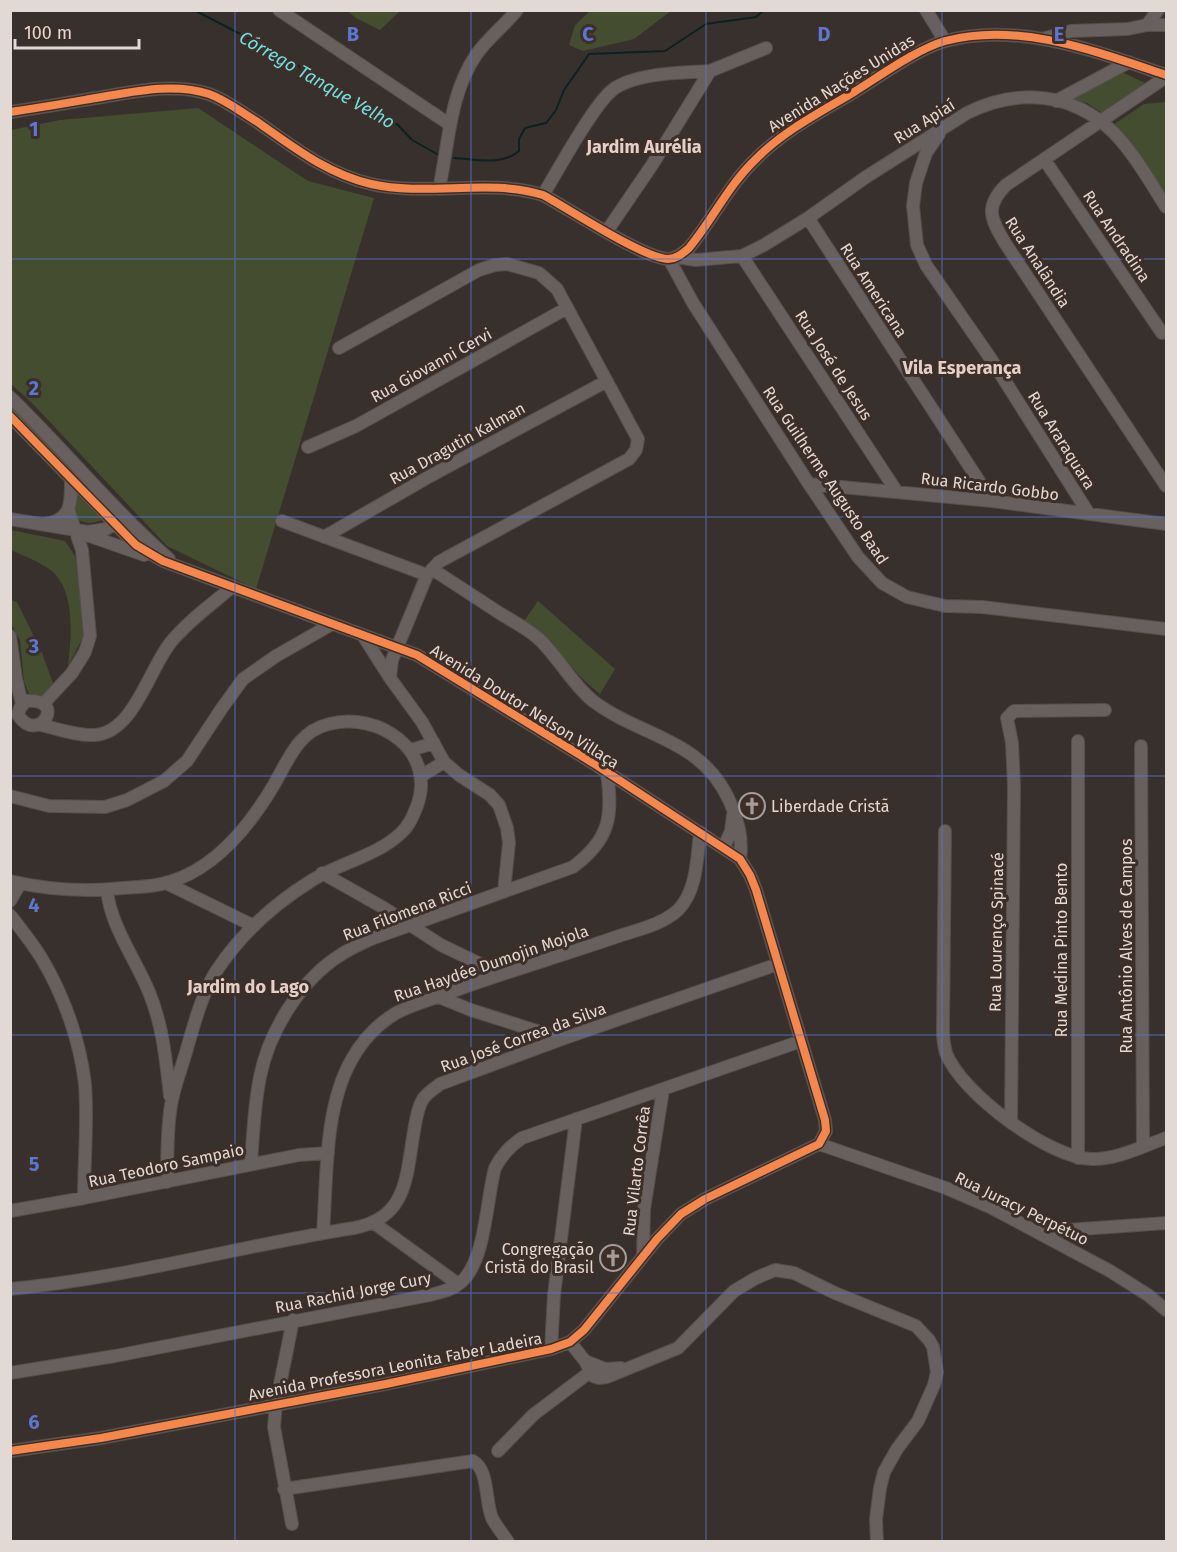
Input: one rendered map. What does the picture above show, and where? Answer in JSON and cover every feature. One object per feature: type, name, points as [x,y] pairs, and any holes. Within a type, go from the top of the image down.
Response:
[{"type":"street","points":[[279,10],[449,124]]},
{"type":"street","points":[[439,189],[449,124],[467,69],[477,53],[517,10]]},
{"type":"street","points":[[926,10],[945,41]]},
{"type":"street","points":[[1147,25],[1158,10]]},
{"type":"street","points":[[1041,39],[1071,31],[1167,25]]},
{"type":"street","name":"Avenida Nações Unidas","points":[[673,258],[689,248],[743,172],[772,144],[795,127],[921,52],[945,41],[1003,35],[1041,39],[1129,62],[1167,76]]},
{"type":"street","points":[[543,195],[594,113],[614,88],[643,78],[710,71],[766,48]]},
{"type":"street","points":[[1056,100],[1129,62]]},
{"type":"street","points":[[607,231],[652,165],[710,71]]},
{"type":"street","name":"Rua Analândia","points":[[1167,76],[1006,185],[997,194],[991,212],[992,221],[1167,486]]},
{"type":"street","points":[[10,112],[130,92],[194,90],[223,100],[319,164],[356,180],[388,188],[531,191],[543,195],[648,253],[673,258]]},
{"type":"street","name":"Rua Apiaí","points":[[673,258],[696,260],[742,256],[808,218],[866,177],[968,113],[998,100],[1032,96],[1056,100],[1100,121],[1122,142],[1167,207]]},
{"type":"street","name":"Rua Araraquara","points":[[942,130],[926,153],[916,183],[913,206],[917,245],[926,265],[991,359],[1089,514]]},
{"type":"street","name":"Rua Andradina","points":[[1044,159],[1162,333]]},
{"type":"street","name":"Rua Americana","points":[[808,218],[992,501]]},
{"type":"street","name":"Rua José de Jesus","points":[[742,256],[897,492]]},
{"type":"street","name":"Rua Guilherme Augusto Baad","points":[[673,258],[693,303],[809,484],[858,557],[882,584],[907,597],[945,606],[982,607],[1167,629]]},
{"type":"street","points":[[339,348],[479,270],[507,264],[539,273],[557,289],[638,439],[634,454],[630,459],[448,557],[429,572],[390,664],[390,678]]},
{"type":"street","name":"Rua Giovanni Cervi","points":[[308,447],[356,426],[567,308]]},
{"type":"street","name":"Rua Dragutin Kalman","points":[[324,537],[432,475],[607,381]]},
{"type":"street","name":"Avenida Doutor Nelson Villaça","points":[[10,397],[55,440],[136,544],[163,561],[364,637],[397,647],[434,664],[740,859],[756,890],[826,1125],[825,1136],[819,1144]]},
{"type":"street","name":"Avenida Doutor Nelson Villaça","points":[[10,416],[71,478],[119,520],[135,526],[177,565]]},
{"type":"street","points":[[43,704],[72,673],[89,643],[90,627],[82,550],[68,509],[71,478]]},
{"type":"street","name":"Rua Ricardo Gobbo","points":[[809,484],[992,501],[1167,524]]},
{"type":"street","points":[[44,524],[60,520],[68,509]]},
{"type":"street","points":[[10,519],[95,532],[106,530],[119,520]]},
{"type":"street","points":[[282,520],[324,537],[429,572],[533,634],[583,692],[593,700],[615,714],[691,752],[714,774],[725,790],[741,836],[740,859]]},
{"type":"street","points":[[107,542],[136,544],[135,526]]},
{"type":"street","points":[[74,530],[163,561]]},
{"type":"street","points":[[82,550],[91,537]]},
{"type":"street","points":[[10,636],[16,679],[17,713],[26,723],[90,735],[104,733],[113,729],[130,712],[170,643],[232,587]]},
{"type":"street","points":[[10,796],[49,806],[105,807],[127,800],[164,781],[192,755],[243,680],[276,656],[332,624]]},
{"type":"street","points":[[364,637],[422,723],[444,762],[459,775],[490,795],[499,805],[509,843],[504,891]]},
{"type":"street","points":[[17,713],[26,701],[43,704],[48,717],[41,724]]},
{"type":"street","name":"Rua Lourenço Spinacé","points":[[1011,1122],[1014,786],[1012,743],[1007,720],[1014,711],[1105,710]]},
{"type":"street","points":[[10,901],[15,883],[71,890],[107,890],[166,883],[204,866],[237,837],[265,800],[297,744],[317,727],[344,722],[366,724],[394,736],[411,750],[421,776],[419,801],[409,824],[402,833],[376,849],[322,873],[298,889],[254,926],[215,974],[202,1000],[171,1102]]},
{"type":"street","name":"Rua Medina Pinto Bento","points":[[1078,741],[1078,1158]]},
{"type":"street","points":[[411,750],[434,743]]},
{"type":"street","name":"Rua Antônio Alves de Campos","points":[[1142,746],[1143,1146]]},
{"type":"street","points":[[421,776],[444,762]]},
{"type":"street","name":"Rua Filomena Ricci","points":[[250,1164],[260,1075],[267,1050],[290,1007],[322,969],[341,954],[371,939],[573,867],[590,854],[599,843],[608,819],[607,773]]},
{"type":"street","points":[[724,847],[731,831],[732,808]]},
{"type":"street","points":[[945,831],[943,1030],[946,1052],[958,1073],[988,1106],[1058,1150],[1078,1158],[1110,1157],[1167,1138]]},
{"type":"street","name":"Rua Haydée Dumojin Mojola","points":[[323,1233],[328,1153],[338,1093],[347,1068],[363,1042],[396,1013],[501,974],[600,943],[669,917],[685,901],[691,889],[700,832]]},
{"type":"street","points":[[322,873],[384,908],[441,945],[501,974]]},
{"type":"street","points":[[166,883],[254,926]]},
{"type":"street","points":[[107,890],[111,912],[140,972],[164,1041],[171,1102],[167,1182]]},
{"type":"street","points":[[10,915],[42,958],[67,1014],[77,1044],[86,1102],[84,1198]]},
{"type":"street","name":"Rua José Correa da Silva","points":[[374,1223],[392,1210],[402,1192],[418,1108],[430,1091],[453,1078],[778,964]]},
{"type":"street","points":[[439,997],[471,1010],[562,1039]]},
{"type":"street","points":[[10,1289],[113,1275],[374,1223],[458,1284],[470,1272],[478,1256],[491,1183],[501,1156],[510,1146],[522,1138],[801,1041]]},
{"type":"street","name":"Rua Vilarto Corrêa","points":[[643,1256],[644,1209],[663,1090]]},
{"type":"street","points":[[551,1349],[554,1295],[576,1119]]},
{"type":"street","name":"Avenida Professora Leonita Faber Ladeira","points":[[10,1451],[101,1438],[386,1384],[551,1349],[570,1342],[594,1319],[668,1226],[689,1208],[819,1144]]},
{"type":"street","name":"Rua Juracy Perpétuo","points":[[819,1144],[967,1196],[1039,1232],[1131,1284],[1167,1310]]},
{"type":"street","name":"Rua Teodoro Sampaio","points":[[10,1210],[84,1198],[299,1155],[328,1153]]},
{"type":"street","points":[[644,1209],[653,1219],[668,1226]]},
{"type":"street","points":[[1039,1232],[1167,1223]]},
{"type":"street","points":[[498,1451],[533,1415],[588,1367],[609,1369],[638,1365],[678,1348],[734,1291],[776,1270],[794,1273],[835,1293],[906,1320],[916,1326],[933,1347],[936,1372],[934,1385],[918,1421],[897,1449],[884,1472],[876,1519],[877,1542]]},
{"type":"street","name":"Rua Rachid Jorge Cury","points":[[10,1373],[116,1356],[430,1295],[458,1284]]},
{"type":"street","points":[[292,1524],[274,1427],[276,1404],[293,1320]]},
{"type":"street","points":[[570,1342],[588,1367]]},
{"type":"street","points":[[284,1490],[469,1461],[479,1466],[483,1474],[492,1518],[508,1542]]},
{"type":"green space","points":[[591,10],[671,11],[634,39],[583,51],[569,45],[575,25]]},
{"type":"green space","points":[[347,11],[400,11],[380,30]]},
{"type":"green space","points":[[1120,71],[1147,84],[1102,113],[1087,103],[1065,99]]},
{"type":"green space","points":[[1165,102],[1166,202],[1113,125],[1144,104]]},
{"type":"green space","points":[[198,108],[308,181],[374,198],[256,589],[167,546],[31,402],[11,384],[11,130],[60,120]]},
{"type":"green space","points":[[76,494],[102,520],[88,523],[75,518],[72,502]]},
{"type":"green space","points":[[11,530],[65,541],[75,556],[87,629],[68,666],[70,617],[65,592],[60,581],[49,568],[11,550]]},
{"type":"green space","points":[[11,600],[17,602],[42,653],[53,683],[43,695],[29,694],[24,681],[20,640],[11,624]]},
{"type":"green space","points":[[538,601],[615,669],[600,694],[578,674],[546,637],[524,621]]},
{"type":"waterway","name":"Córrego Tanque Velho","points":[[194,10],[283,56],[398,125],[412,140],[437,154]]},
{"type":"waterway","name":"Córrego Tanque Velho","points":[[454,158],[497,160],[505,159],[519,151],[519,139],[525,128],[546,123],[556,110],[564,90],[589,54],[665,51],[706,24],[756,17],[764,10]]},
{"type":"cycle path","points":[[10,112],[152,89],[195,90],[227,103],[310,158],[355,179],[392,188],[501,188],[543,195],[624,242],[657,257],[671,259],[689,248],[747,168],[779,139],[899,64],[934,45],[973,36],[1029,37],[1085,49],[1166,75]]},
{"type":"cycle path","points":[[10,416],[136,545],[163,561],[417,655],[593,763],[740,859],[756,890],[825,1120],[826,1131],[819,1144],[705,1199],[681,1214],[657,1239],[584,1330],[570,1342],[551,1349],[386,1384],[101,1438],[10,1451]]},
{"type":"place","name":"Liberdade Cristã","points":[[752,806]]},
{"type":"place","name":"Congregação Cristã do Brasil","points":[[613,1258]]},
{"type":"district","name":"Jardim Aurélia","points":[[644,147]]},
{"type":"district","name":"Vila Esperança","points":[[962,368]]},
{"type":"district","name":"Jardim do Lago","points":[[248,987]]}]
